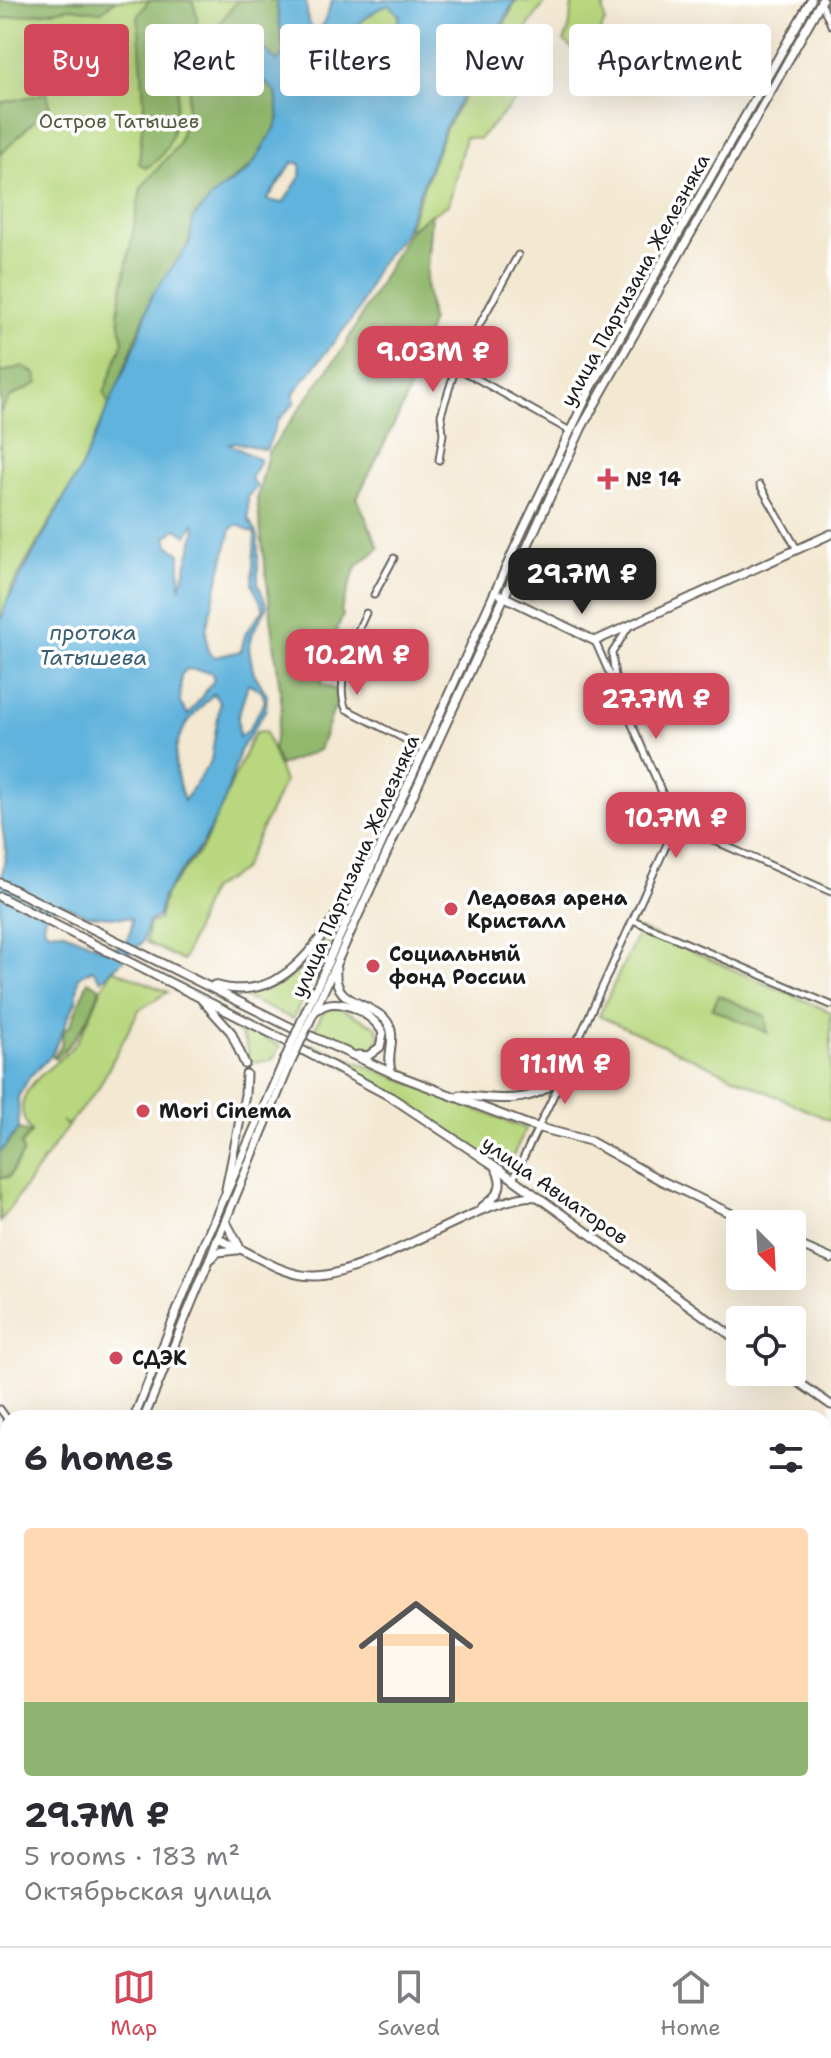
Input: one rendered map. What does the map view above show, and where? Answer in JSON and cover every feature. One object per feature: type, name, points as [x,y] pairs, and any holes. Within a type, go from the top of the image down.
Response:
[{"type":"main road","name":"улица Партизана Железняка","points":[[137,1410],[226,1194],[570,431],[608,356],[811,0]]},
{"type":"main road","name":"улица Партизана Железняка","points":[[310,1013],[338,960],[504,596],[605,385],[821,1]]},
{"type":"main road","points":[[737,130],[747,135]]},
{"type":"main road","points":[[608,356],[613,362],[619,360]]},
{"type":"main road","points":[[595,380],[605,385]]},
{"type":"main road","points":[[494,595],[504,596],[595,641],[831,534]]},
{"type":"main road","points":[[192,978],[238,989],[277,982],[303,959],[377,855]]},
{"type":"main road","points":[[0,883],[292,1028]]},
{"type":"main road","points":[[0,897],[286,1041]]},
{"type":"main road","points":[[338,960],[336,979],[343,996],[384,1018],[390,1028],[392,1045],[388,1063],[392,1073]]},
{"type":"main road","points":[[187,989],[221,1017],[240,1046],[245,1064]]},
{"type":"main road","points":[[310,1013],[324,1004],[338,1002],[378,1023],[384,1038],[377,1051],[364,1056],[345,1052]]},
{"type":"main road","name":"улица Авиаторов","points":[[311,1036],[392,1073],[539,1128],[590,1141],[660,1180],[726,1211]]},
{"type":"main road","points":[[448,1094],[534,1097],[549,1089],[564,1069],[580,1037]]},
{"type":"main road","name":"улица Авиаторов","points":[[304,1051],[391,1097],[495,1166],[726,1332]]},
{"type":"main road","name":"улица Партизана Железняка","points":[[147,1410],[287,1063]]},
{"type":"main road","points":[[226,1194],[227,1172],[245,1095],[246,1074]]},
{"type":"main road","points":[[476,1212],[499,1193],[500,1175],[495,1166]]},
{"type":"main road","points":[[208,1235],[299,1275],[326,1276],[358,1265],[476,1212],[522,1197],[539,1198]]},
{"type":"main road","points":[[226,1219],[230,1235],[243,1251]]},
{"type":"main road","points":[[806,1248],[831,1259]]},
{"type":"main road","points":[[207,1264],[218,1252],[243,1251]]},
{"type":"main road","points":[[804,1386],[831,1405]]},
{"type":"street","points":[[821,1],[831,25]]},
{"type":"street","points":[[439,460],[443,434],[441,415],[456,367],[518,255]]},
{"type":"street","points":[[456,367],[570,431]]},
{"type":"street","points":[[760,485],[797,549]]},
{"type":"street","points":[[374,595],[394,558]]},
{"type":"street","points":[[366,613],[344,670],[341,696],[346,709],[425,749]]},
{"type":"street","points":[[617,690],[612,653],[629,627]]},
{"type":"street","points":[[595,641],[676,824],[831,892]]},
{"type":"street","points":[[580,1037],[676,824]]},
{"type":"street","points":[[633,920],[831,1005]]},
{"type":"street","points":[[513,1179],[564,1069]]},
{"type":"green space","name":"Остров Татышев","points":[[0,0],[276,0],[279,118],[225,186],[137,342],[81,468],[13,585],[0,623]]},
{"type":"green space","points":[[0,0],[116,0],[100,12],[71,8],[0,19]]},
{"type":"green space","points":[[149,0],[192,1],[197,22],[145,24],[145,96],[178,96],[170,140],[165,151],[146,168],[139,163],[144,102],[138,15]]},
{"type":"green space","points":[[238,0],[276,0],[280,58],[277,62],[264,51],[264,24],[219,24]]},
{"type":"green space","points":[[556,0],[546,1],[530,24],[504,24],[516,1]]},
{"type":"green space","points":[[574,0],[608,1],[603,10],[604,24],[569,24]]},
{"type":"green space","points":[[389,4],[400,16],[397,24],[358,24]]},
{"type":"green space","points":[[569,28],[569,45],[564,41]]},
{"type":"green space","points":[[265,82],[276,93],[279,118],[257,161],[225,186],[192,228],[186,250],[152,295],[110,407],[104,393],[123,341],[118,312],[141,188],[178,145],[188,96],[264,96]]},
{"type":"green space","points":[[48,96],[50,105],[0,155],[0,103]]},
{"type":"green space","points":[[465,96],[517,96],[479,139],[465,137],[449,204],[408,229],[446,128]]},
{"type":"green space","points":[[431,214],[426,283],[431,322],[405,402],[357,498],[379,548],[356,567],[341,610],[343,615],[334,637],[337,648],[329,654],[321,684],[336,690],[337,701],[319,750],[279,766],[273,748],[282,707],[257,500],[268,453],[344,347],[408,232]]},
{"type":"green space","points":[[23,366],[36,374],[38,383],[10,397],[0,413],[0,373]]},
{"type":"green space","points":[[548,551],[554,554],[531,600],[518,594],[520,582]]},
{"type":"green space","points":[[265,731],[284,782],[242,870],[210,890],[183,961],[146,942],[149,923],[159,920],[165,894],[203,847],[251,740],[256,732]]},
{"type":"green space","points":[[349,900],[293,1019],[239,995],[261,991],[294,975],[317,950]]},
{"type":"green space","points":[[640,929],[831,1012],[831,1121],[599,1016]]},
{"type":"green space","points":[[113,969],[168,992],[139,1010],[98,1089],[68,1125],[61,1121],[68,1126],[0,1222],[0,1178],[9,1177],[21,1144],[31,1132],[23,1117],[27,1091],[78,1040]]},
{"type":"green space","points":[[88,981],[100,988],[93,1008],[77,1036],[55,1059],[53,1057],[61,1046],[63,1031],[70,1026]]},
{"type":"green space","points":[[719,995],[765,1016],[768,1033],[712,1009]]},
{"type":"green space","points":[[336,1006],[377,1027],[380,1037],[375,1049],[363,1051],[314,1030],[324,1010]]},
{"type":"green space","points":[[225,1016],[280,1046],[273,1060],[250,1062],[245,1041]]},
{"type":"green space","points":[[311,1044],[526,1129],[506,1169],[378,1085],[310,1047]]},
{"type":"green space","points":[[19,1129],[31,1133],[21,1144],[23,1152],[9,1177],[0,1178],[0,1152]]},
{"type":"water","name":"протока Татышева","points":[[276,0],[306,0],[310,24],[280,24],[280,26]]},
{"type":"water","name":"протока Татышева","points":[[332,0],[515,0],[502,24],[436,24],[436,96],[462,96],[445,128],[403,235],[376,269],[359,310],[294,393],[294,404],[278,420],[266,450],[235,442],[229,444],[260,460],[251,479],[257,487],[248,496],[248,518],[258,536],[258,583],[267,607],[253,632],[249,648],[253,671],[267,695],[266,709],[240,751],[224,802],[203,843],[162,897],[159,916],[149,921],[142,943],[101,980],[93,969],[79,977],[76,1001],[51,1056],[30,1076],[18,1097],[19,1129],[0,1152],[0,885],[6,853],[0,811],[0,623],[6,603],[81,468],[137,342],[152,295],[190,243],[193,218],[217,192],[249,170],[275,128],[279,118],[276,93],[264,82],[264,50],[277,62],[280,58],[280,96],[420,96],[420,24],[397,24],[400,16],[389,5],[358,24],[324,24]],"holes":[[[293,162],[301,164],[300,177],[283,203],[267,200]],[[194,524],[196,530],[180,589],[180,554],[168,545],[166,537],[177,529],[187,536]],[[237,524],[255,534],[252,584],[264,609],[246,632],[241,651],[215,657],[208,652],[206,630],[231,529]],[[187,669],[211,672],[214,680],[188,715],[180,703],[181,675]],[[248,684],[261,690],[265,701],[249,729],[239,737],[238,717]],[[213,694],[220,702],[211,761],[184,801],[175,754],[182,731]],[[59,903],[86,915],[131,918],[132,924],[127,939],[109,951],[62,931],[47,932],[43,925],[45,916]]]},
{"type":"place","name":"№ 14","points":[[608,479]]},
{"type":"place","name":"Ледовая арена Кристалл","points":[[451,909]]},
{"type":"place","name":"Социальный фонд России","points":[[373,966]]},
{"type":"place","name":"Mori Cinema","points":[[143,1111]]},
{"type":"place","name":"СДЭК","points":[[116,1358]]}]
